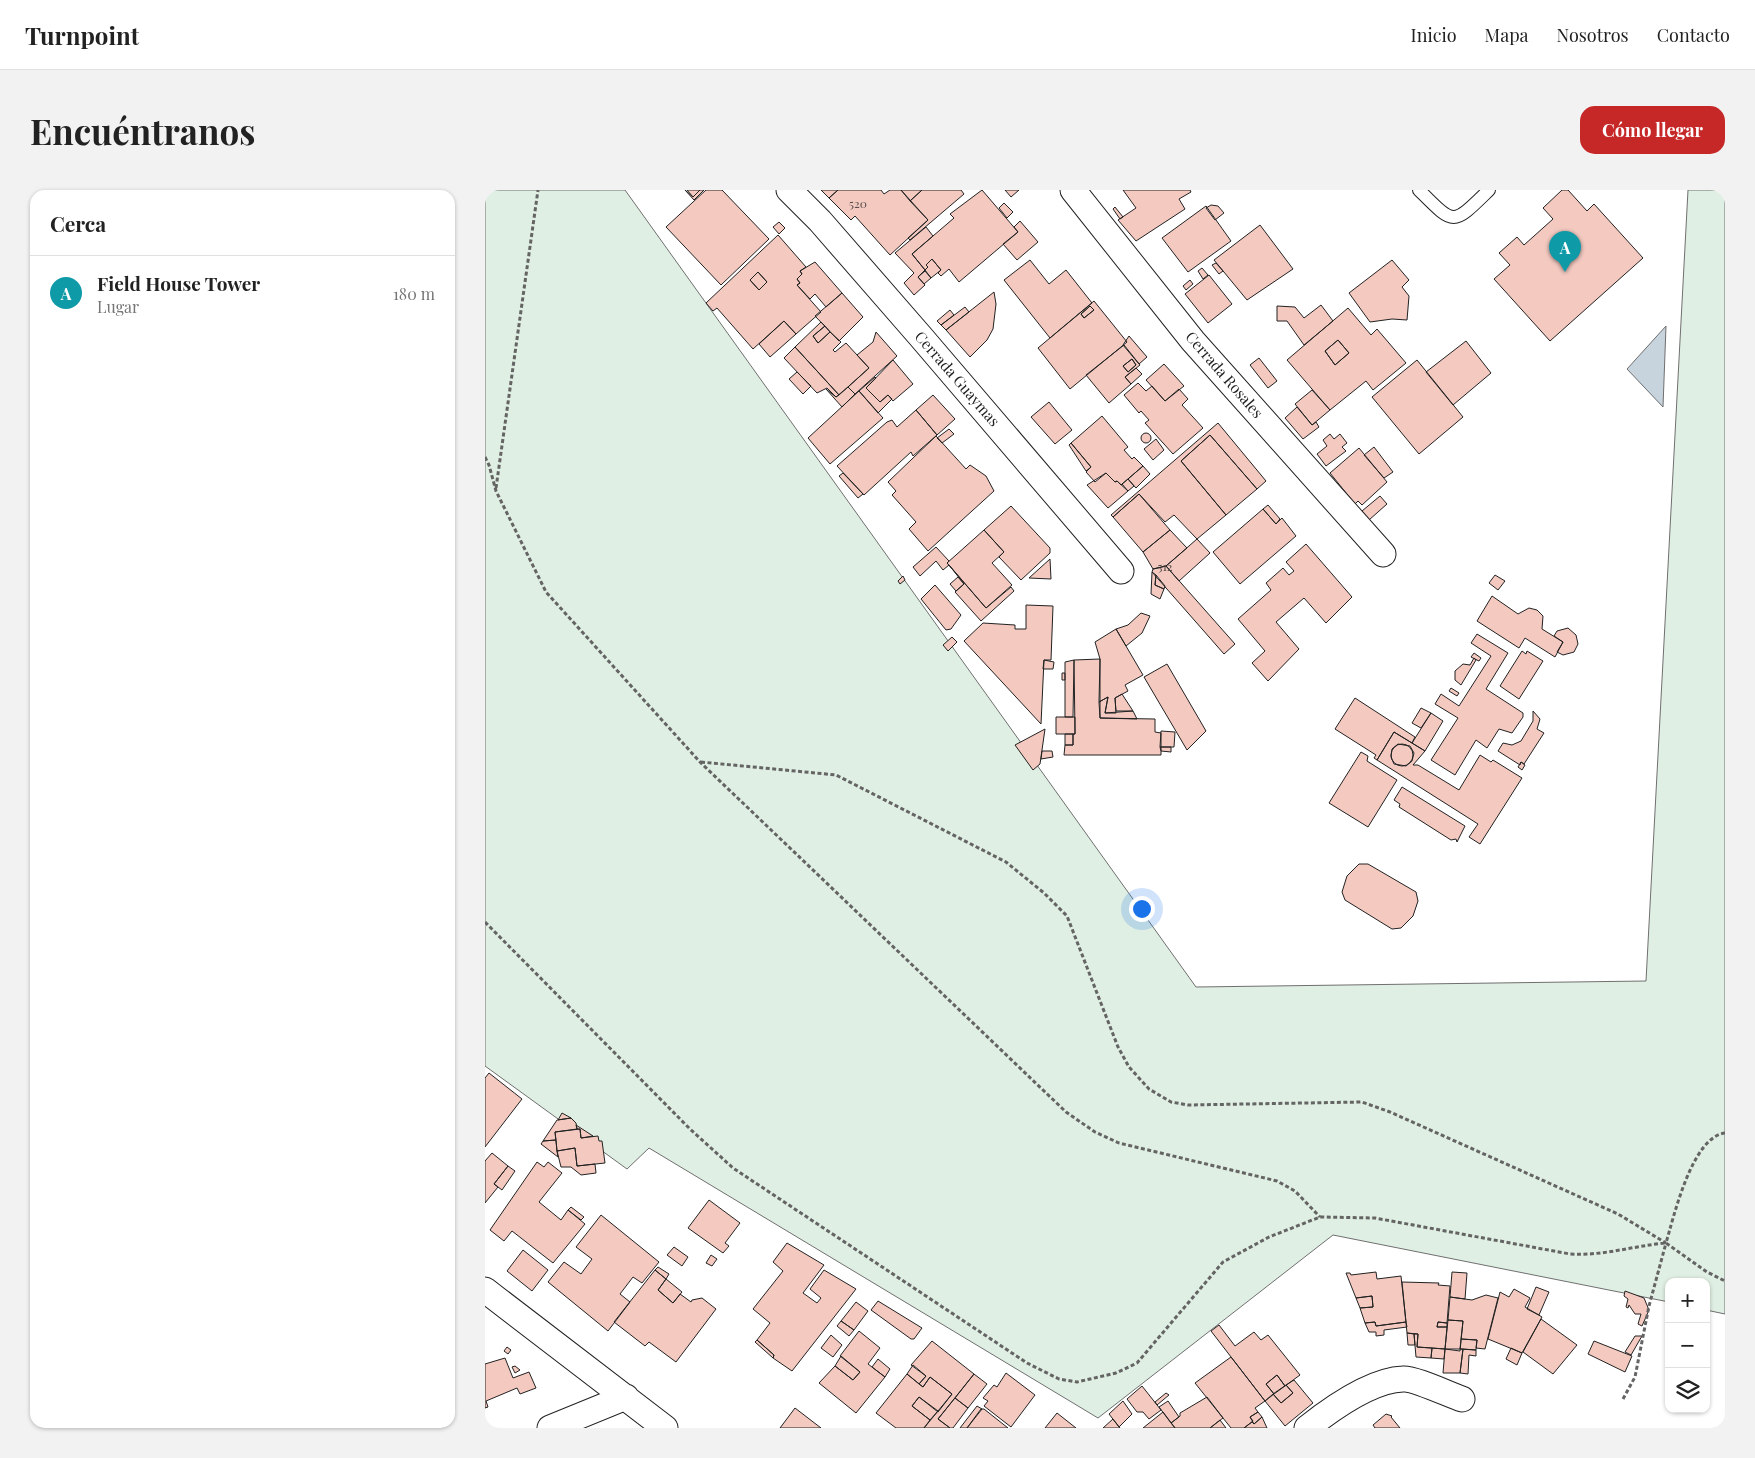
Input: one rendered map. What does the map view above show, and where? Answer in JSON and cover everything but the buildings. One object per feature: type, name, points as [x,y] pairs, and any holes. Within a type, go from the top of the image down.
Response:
[{"type":"street","name":"Cerrada Guaymas","points":[[789,190],[820,221],[921,336],[1121,571]]},
{"type":"street","name":"Cerrada Rosales","points":[[1073,190],[1193,341],[1383,554]]},
{"type":"street","points":[[485,1290],[665,1428]]},
{"type":"street","points":[[1307,1428],[1321,1417],[1378,1384],[1405,1378],[1462,1399]]},
{"type":"street","points":[[550,1428],[626,1397]]},
{"type":"lane","points":[[1419,190],[1445,216],[1452,218],[1463,215],[1489,190]]},
{"type":"path","points":[[496,491],[538,190]]},
{"type":"path","points":[[485,457],[496,491],[546,592],[700,762],[1065,1112],[1095,1132],[1119,1143],[1277,1181],[1295,1191],[1319,1217]]},
{"type":"path","points":[[700,762],[836,775],[1006,862],[1044,893],[1067,916],[1118,1046],[1129,1067],[1149,1089],[1171,1102],[1188,1106],[1362,1102],[1390,1112],[1618,1214],[1707,1272],[1725,1281]]},
{"type":"path","points":[[485,922],[690,1129],[733,1168],[1027,1363],[1059,1379],[1077,1382],[1115,1373],[1137,1363],[1223,1262],[1269,1237],[1319,1217],[1375,1218],[1570,1254],[1593,1255],[1637,1246],[1666,1244]]},
{"type":"path","points":[[1623,1399],[1635,1377],[1649,1306],[1687,1176],[1706,1144],[1719,1134],[1725,1133]]},
{"type":"green space","points":[[485,190],[625,190],[1196,987],[1646,981],[1688,190],[1725,190],[1725,1314],[1710,1311],[1710,1278],[1665,1278],[1665,1301],[1333,1235],[1098,1418],[649,1148],[627,1169],[485,1066]]},
{"type":"shaded area","points":[[1666,326],[1663,407],[1627,369]]},
{"type":"place","name":"Field House Tower","points":[[1565,272]]}]
